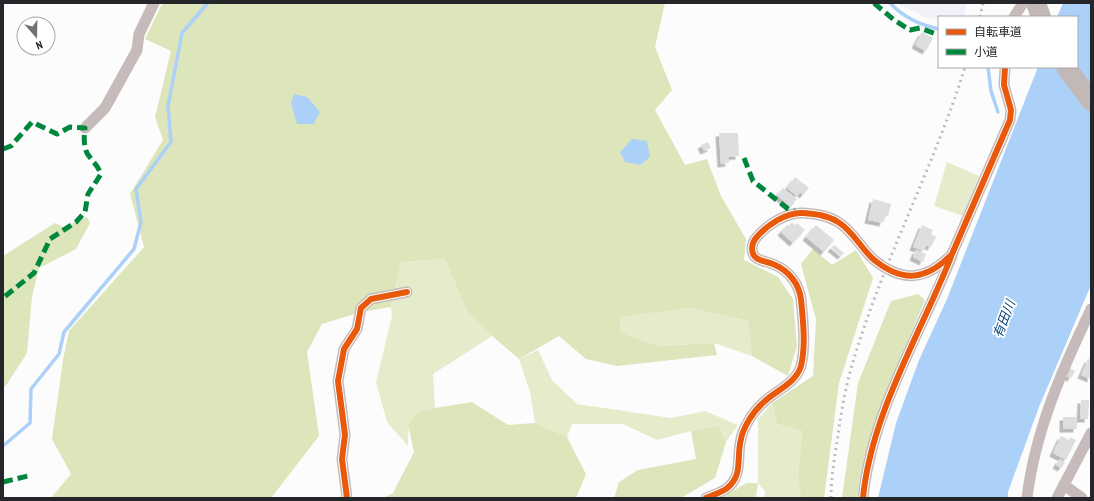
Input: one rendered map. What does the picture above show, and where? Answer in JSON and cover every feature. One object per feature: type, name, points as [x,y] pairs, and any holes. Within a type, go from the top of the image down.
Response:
[{"type":"highway","points":[[1036,3],[1041,16]]},
{"type":"highway","points":[[1067,68],[1091,101]]},
{"type":"street","points":[[85,128],[105,108],[137,50],[139,34],[154,3]]},
{"type":"street","points":[[1015,16],[1022,3]]},
{"type":"street","points":[[862,498],[865,471],[880,419],[937,292],[1010,120],[1011,110],[1004,85],[1005,68]]},
{"type":"street","points":[[706,498],[726,489],[735,479],[739,468],[740,439],[749,420],[764,401],[795,378],[801,367],[803,352],[801,297],[794,280],[785,270],[775,264],[757,259],[753,253],[752,246],[756,238],[782,217],[797,213],[820,214],[837,221],[852,233],[873,258],[894,273],[911,277],[926,272],[944,262],[952,254]]},
{"type":"street","points":[[347,498],[342,459],[345,435],[338,381],[344,349],[357,329],[361,308],[371,299],[407,292]]},
{"type":"street","points":[[1027,498],[1030,471],[1038,436],[1062,370],[1091,309]]},
{"type":"street","points":[[1057,498],[1091,433]]},
{"type":"street","points":[[1064,484],[1082,498]]},
{"type":"shaded area","points":[[897,3],[967,3],[964,16],[938,16],[938,19],[926,18]]},
{"type":"green space","points":[[165,3],[665,3],[655,47],[672,90],[655,110],[685,165],[707,159],[721,196],[746,239],[744,260],[778,277],[793,299],[797,346],[788,376],[752,356],[748,321],[691,308],[621,317],[620,332],[658,346],[714,343],[717,355],[617,366],[586,359],[559,336],[519,359],[492,336],[467,311],[445,259],[401,262],[391,307],[361,312],[322,324],[307,352],[319,436],[271,498],[51,498],[71,474],[52,439],[63,360],[69,331],[144,247],[130,194],[163,140],[155,117],[171,51],[145,39],[161,6]]},
{"type":"green space","points":[[947,162],[979,176],[963,216],[934,206]]},
{"type":"green space","points":[[87,217],[90,223],[76,249],[39,268],[32,297],[27,353],[3,388],[3,256],[55,223],[63,227]]},
{"type":"green space","points":[[813,249],[832,265],[856,250],[873,278],[839,383],[824,498],[801,498],[798,478],[802,431],[777,424],[772,403],[813,376],[816,319],[801,264]]},
{"type":"green space","points":[[445,259],[467,311],[492,336],[433,374],[435,408],[420,414],[412,420],[409,430],[408,446],[387,422],[376,382],[392,316],[391,307],[401,262]]},
{"type":"green space","points":[[918,294],[925,300],[875,422],[861,472],[857,498],[842,498],[858,383],[891,301]]},
{"type":"green space","points":[[691,308],[748,321],[752,356],[714,343],[658,346],[620,332],[621,317]]},
{"type":"green space","points":[[538,350],[552,380],[577,404],[671,418],[705,411],[738,425],[726,442],[719,426],[691,431],[657,440],[623,424],[572,424],[567,437],[535,423],[530,392],[519,359]]},
{"type":"green space","points":[[472,402],[508,425],[535,423],[567,437],[586,474],[576,498],[383,498],[393,493],[414,452],[408,425],[417,413],[435,408]]},
{"type":"green space","points":[[772,403],[777,424],[802,431],[798,478],[801,498],[762,498],[766,493],[758,483],[758,419]]},
{"type":"green space","points":[[719,426],[726,442],[715,478],[681,498],[614,498],[619,482],[638,470],[696,459],[691,431]]},
{"type":"green space","points":[[746,483],[758,483],[756,496],[753,498],[722,498]]},
{"type":"water","name":"有田川","points":[[1063,3],[1091,3],[1091,285],[1039,407],[1008,492],[1008,498],[878,498],[896,423],[919,360],[947,299],[1038,68],[1078,68],[1078,16],[1057,16]]},
{"type":"water","points":[[294,94],[307,97],[320,112],[314,124],[297,124],[291,103]]},
{"type":"water","points":[[632,139],[647,141],[650,157],[640,165],[625,162],[620,152]]},
{"type":"building","points":[[922,32],[933,38],[926,51],[915,45]]},
{"type":"building","points":[[719,133],[738,133],[739,156],[728,157],[729,163],[721,164]]},
{"type":"building","points":[[708,142],[711,148],[704,151],[701,145]]},
{"type":"building","points":[[795,177],[809,188],[803,195],[800,192],[797,196],[787,188]]},
{"type":"building","points":[[783,188],[797,199],[791,207],[777,195]]},
{"type":"building","points":[[873,199],[891,204],[888,216],[885,215],[883,223],[868,220]]},
{"type":"building","points":[[792,222],[795,225],[797,223],[805,230],[793,243],[781,232],[788,224],[789,226]]},
{"type":"building","points":[[816,225],[834,240],[824,252],[806,237]]},
{"type":"building","points":[[922,225],[933,230],[931,234],[936,237],[931,247],[926,245],[924,251],[913,247]]},
{"type":"building","points":[[834,245],[844,253],[841,256],[831,248]]},
{"type":"building","points":[[916,250],[926,254],[923,262],[913,257]]},
{"type":"building","points":[[1088,359],[1091,360],[1091,379],[1081,375]]},
{"type":"building","points":[[1069,368],[1075,371],[1071,378],[1065,376]]},
{"type":"building","points":[[1081,400],[1089,400],[1088,419],[1080,419]]},
{"type":"building","points":[[1063,417],[1077,417],[1077,429],[1063,429]]},
{"type":"building","points":[[1061,436],[1069,440],[1070,437],[1076,440],[1066,460],[1053,453]]},
{"type":"building","points":[[1060,459],[1065,463],[1061,468],[1056,465]]},
{"type":"waterway","points":[[3,446],[30,423],[31,389],[59,354],[64,332],[134,249],[141,222],[136,189],[171,142],[168,106],[182,33],[208,3]]},
{"type":"waterway","points":[[890,3],[912,20],[938,29]]},
{"type":"waterway","points":[[988,68],[991,91],[998,112]]},
{"type":"railway","points":[[980,16],[983,3]]},
{"type":"railway","points":[[831,498],[833,466],[841,414],[853,362],[881,280],[940,139],[965,68]]},
{"type":"marked path","points":[[874,3],[894,20],[910,30],[920,28],[938,35]]},
{"type":"marked path","points":[[3,149],[11,146],[32,122],[57,134],[70,127],[85,128],[84,139],[87,153],[101,174],[88,194],[85,212],[76,222],[50,239],[34,273],[3,298]]},
{"type":"marked path","points":[[744,158],[753,181],[788,209],[796,212]]},
{"type":"marked path","points":[[3,482],[32,475]]},
{"type":"cycle path","points":[[706,498],[726,489],[732,484],[737,472],[741,439],[748,422],[754,412],[763,403],[791,382],[799,372],[803,358],[804,342],[800,293],[796,283],[789,274],[773,264],[755,257],[752,249],[756,238],[771,224],[784,217],[797,213],[816,214],[838,222],[852,234],[873,259],[894,272],[914,276],[933,270],[952,254],[1010,120],[1011,110],[1004,85],[1005,68]]},
{"type":"cycle path","points":[[863,498],[868,467],[886,405],[951,257]]},
{"type":"cycle path","points":[[347,498],[342,459],[345,435],[338,381],[344,349],[357,329],[361,308],[371,299],[407,292]]}]
